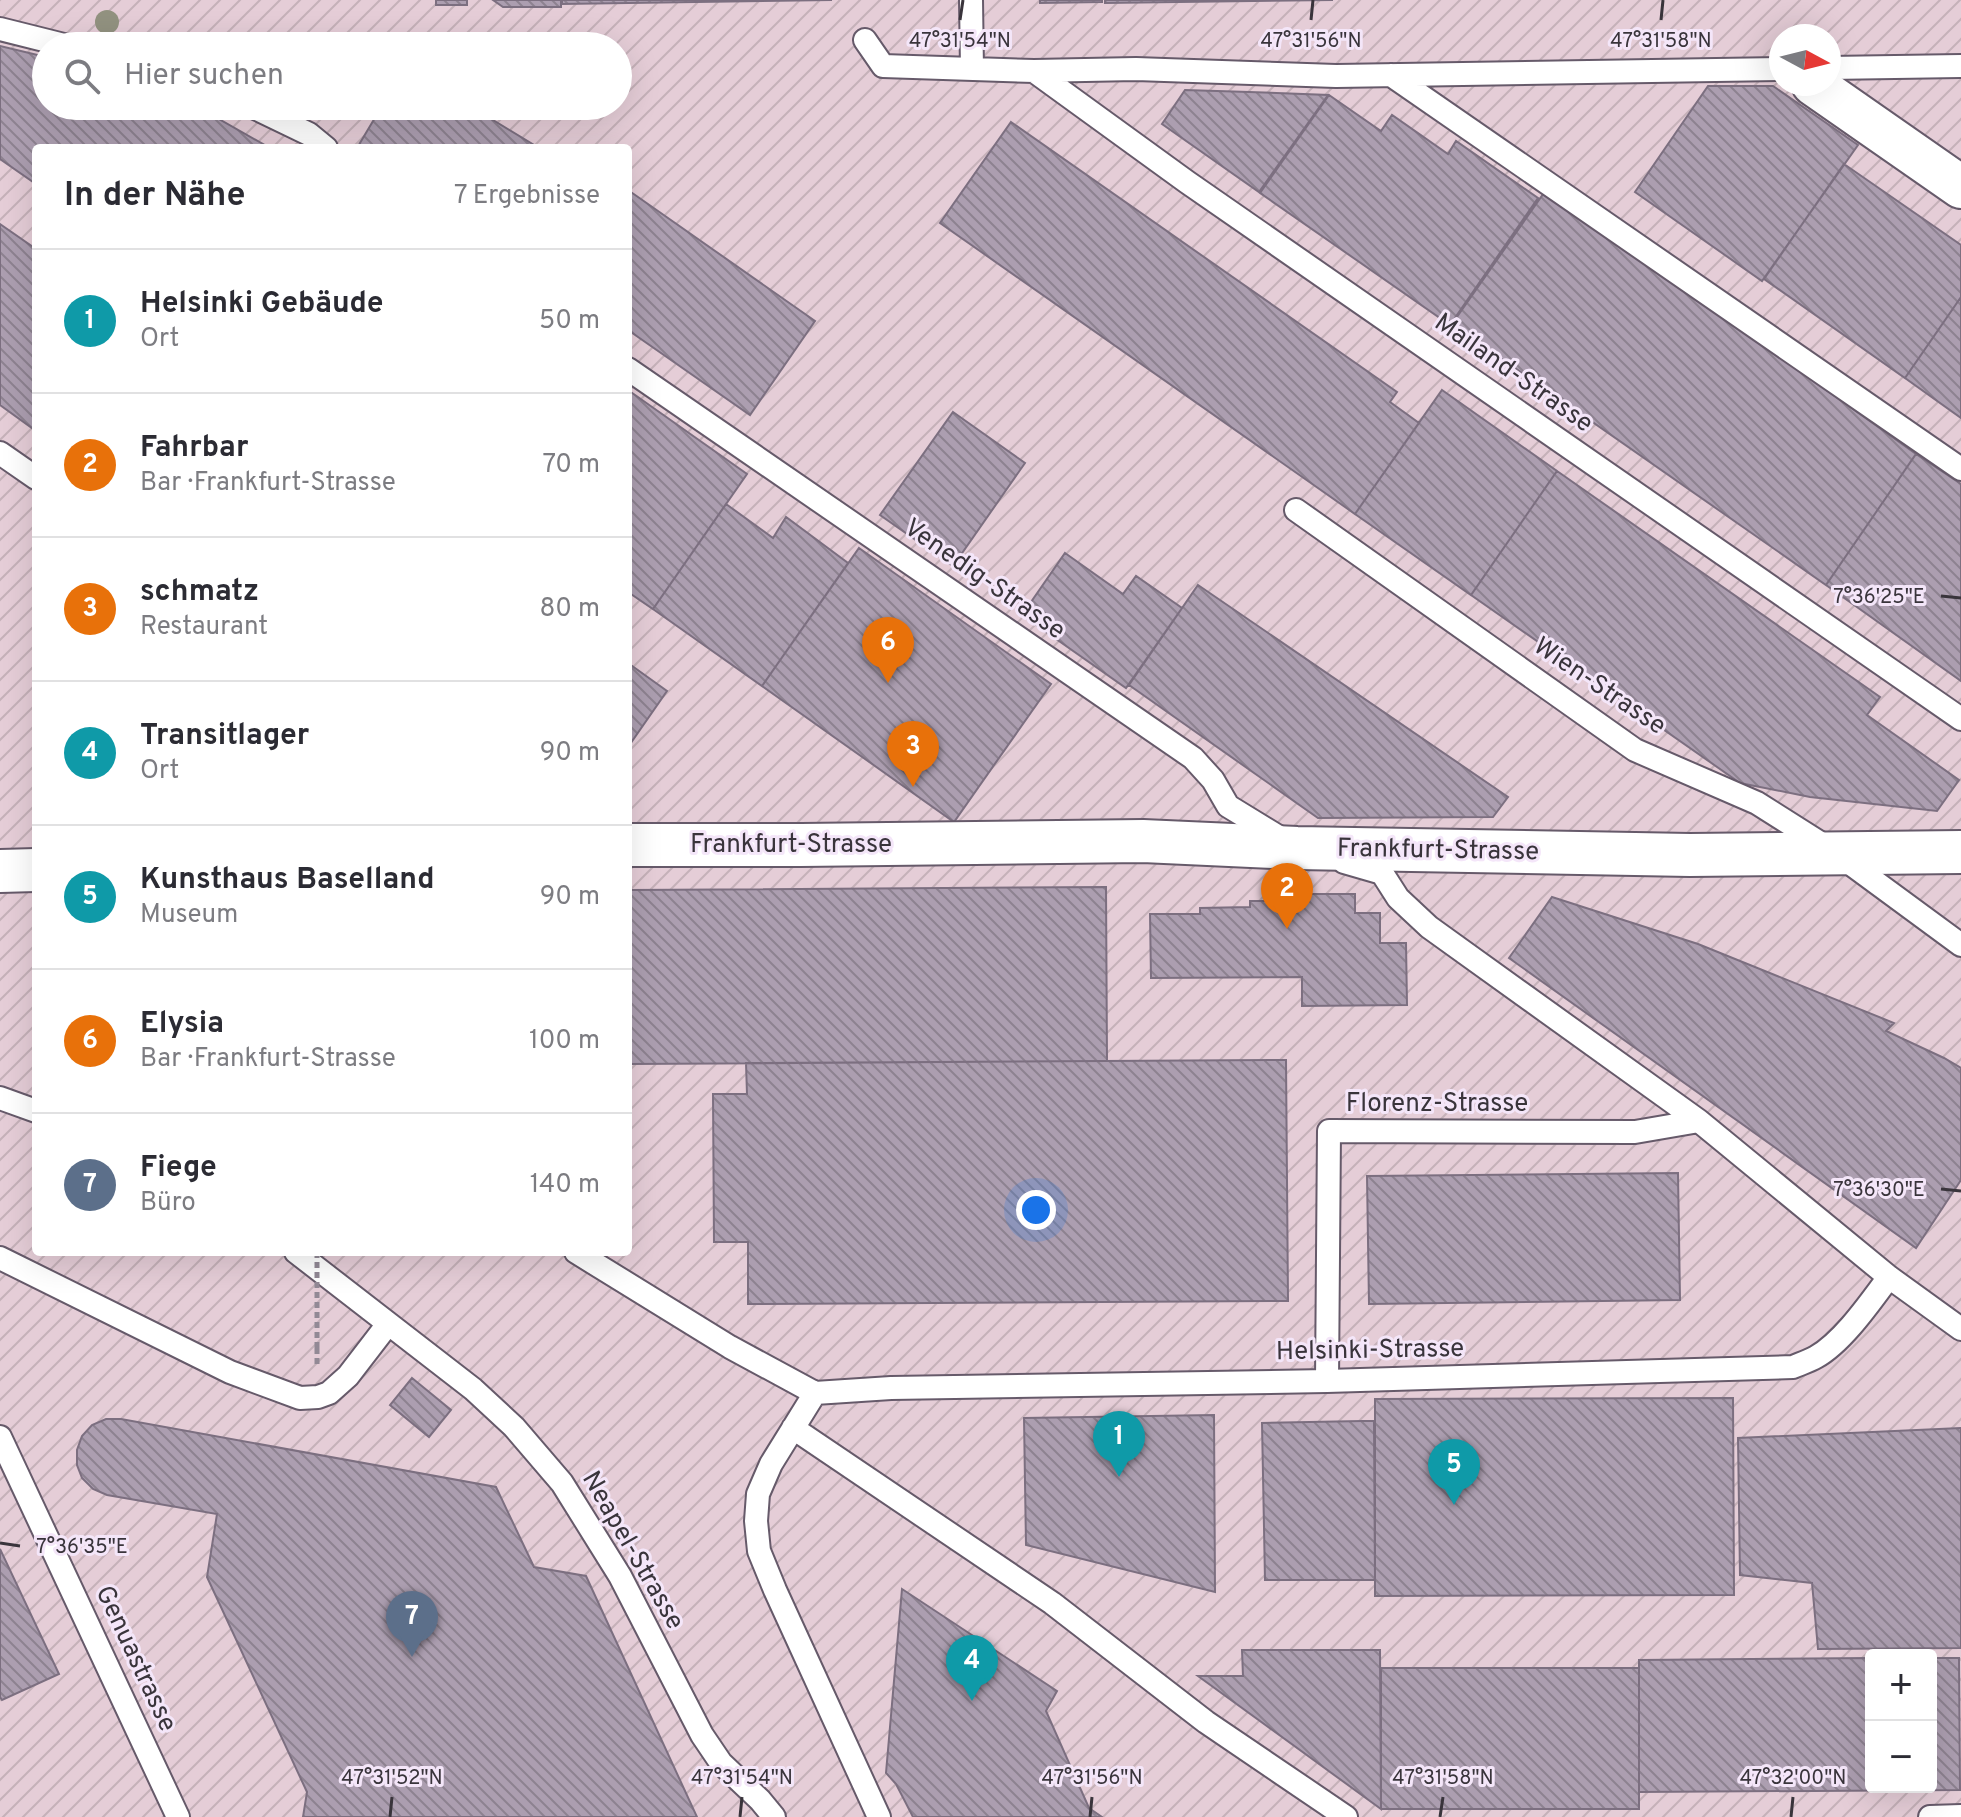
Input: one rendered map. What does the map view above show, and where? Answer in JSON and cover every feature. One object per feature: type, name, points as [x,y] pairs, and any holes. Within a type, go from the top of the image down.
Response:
[{"type":"street","points":[[1830,96],[1961,187]]},
{"type":"street","name":"Frankfurt-Strasse","points":[[632,845],[1143,841],[1297,848],[1690,855],[1961,852]]},
{"type":"street","points":[[0,871],[32,870]]},
{"type":"lane","points":[[971,0],[972,69]]},
{"type":"lane","points":[[0,29],[32,37]]},
{"type":"lane","points":[[865,40],[883,66],[972,69],[1136,69],[1336,76],[1769,69]]},
{"type":"lane","points":[[1841,68],[1961,66]]},
{"type":"lane","name":"Mailand-Strasse","points":[[1034,71],[1187,182],[1961,719]]},
{"type":"lane","points":[[1391,75],[1961,469]]},
{"type":"lane","points":[[280,120],[309,134],[321,144]]},
{"type":"lane","name":"Venedig-Strasse","points":[[632,372],[1193,758],[1213,780],[1228,806],[1297,848]]},
{"type":"lane","points":[[0,453],[32,475]]},
{"type":"lane","name":"Wien-Strasse","points":[[1296,510],[1635,750],[1757,803],[1836,853],[1961,945]]},
{"type":"lane","points":[[1297,848],[1382,873],[1398,898],[1429,927],[1699,1121],[1889,1277],[1961,1329]]},
{"type":"lane","points":[[0,1098],[32,1110]]},
{"type":"lane","name":"Florenz-Strasse","points":[[1327,1381],[1329,1131],[1635,1132],[1699,1121]]},
{"type":"lane","name":"Neapel-Strasse","points":[[302,1256],[473,1389],[514,1427],[562,1483],[620,1576],[702,1735],[721,1763],[774,1817]]},
{"type":"lane","points":[[582,1256],[730,1347],[815,1393],[771,1464],[758,1494],[756,1521],[759,1551],[879,1817]]},
{"type":"lane","points":[[0,1258],[230,1372],[300,1398],[329,1393],[348,1376],[388,1324]]},
{"type":"lane","name":"Helsinki-Strasse","points":[[815,1393],[891,1388],[1327,1381],[1793,1367],[1819,1356],[1839,1338],[1889,1277]]},
{"type":"lane","points":[[793,1428],[1052,1603],[1206,1722],[1346,1817]]},
{"type":"lane","name":"Genuastrasse","points":[[0,1437],[178,1817]]},
{"type":"lane","points":[[1930,1817],[1961,1816]]},
{"type":"path","points":[[317,1256],[317,1348]]},
{"type":"shaded area","points":[[0,0],[1961,0],[1961,1817],[0,1817]]},
{"type":"building","points":[[436,0],[467,0],[467,5],[436,5]]},
{"type":"building","points":[[493,0],[561,0],[561,7],[503,7]]},
{"type":"building","points":[[562,0],[832,0],[562,4]]},
{"type":"building","points":[[1040,0],[1102,0],[1102,2],[1040,3]]},
{"type":"building","points":[[1105,0],[1333,0],[1105,3]]},
{"type":"building","points":[[0,46],[32,54],[32,120],[221,120],[263,144],[32,144],[32,181],[0,159]]},
{"type":"building","points":[[1708,86],[1769,86],[1769,96],[1787,96],[1858,145],[1762,281],[1635,192]]},
{"type":"building","points":[[1185,90],[1328,95],[1259,192],[1162,124]]},
{"type":"building","points":[[1329,95],[1381,131],[1392,115],[1448,154],[1456,141],[1538,198],[1450,325],[1260,193]]},
{"type":"building","points":[[374,120],[493,120],[532,144],[359,144]]},
{"type":"building","points":[[1011,122],[1397,392],[1390,402],[1419,423],[1355,514],[940,223]]},
{"type":"building","points":[[1844,164],[1961,245],[1961,297],[1905,378],[1764,279]]},
{"type":"building","points":[[1546,190],[1916,454],[1826,585],[1452,324]]},
{"type":"building","points":[[632,193],[815,321],[750,415],[632,333]]},
{"type":"building","points":[[0,224],[32,246],[32,428],[0,405]]},
{"type":"building","points":[[1961,297],[1961,418],[1905,378]]},
{"type":"building","points":[[1442,390],[1557,471],[1471,595],[1355,514]]},
{"type":"building","points":[[632,393],[747,474],[653,609],[632,595]]},
{"type":"building","points":[[953,412],[1025,463],[953,566],[880,515]]},
{"type":"building","points":[[1916,454],[1961,484],[1961,681],[1826,585]]},
{"type":"building","points":[[1557,471],[1880,697],[1867,715],[1959,780],[1937,811],[1810,797],[1740,783],[1471,595]]},
{"type":"building","points":[[726,504],[773,538],[786,517],[848,563],[762,686],[653,609]]},
{"type":"building","points":[[859,548],[1051,684],[954,822],[762,686]]},
{"type":"building","points":[[1065,553],[1123,594],[1136,576],[1182,608],[1126,688],[1022,615]]},
{"type":"building","points":[[1198,585],[1508,797],[1493,817],[1318,818],[1129,685]]},
{"type":"building","points":[[632,666],[667,691],[632,741]]},
{"type":"building","points":[[1106,887],[1107,1061],[632,1064],[632,890]]},
{"type":"building","points":[[1301,894],[1355,894],[1355,913],[1380,913],[1380,943],[1406,943],[1407,1005],[1302,1006],[1302,977],[1151,978],[1150,914],[1200,914],[1200,908],[1250,907],[1250,901],[1301,901]]},
{"type":"building","points":[[1552,897],[1698,944],[1894,1023],[1886,1031],[1961,1068],[1961,1180],[1916,1248],[1509,958]]},
{"type":"building","points":[[1286,1060],[1288,1301],[748,1304],[748,1242],[714,1242],[713,1094],[747,1094],[746,1063]]},
{"type":"building","points":[[1678,1173],[1680,1300],[1369,1304],[1367,1176]]},
{"type":"building","points":[[412,1378],[451,1410],[429,1437],[390,1405]]},
{"type":"building","points":[[1733,1398],[1734,1595],[1375,1596],[1375,1399]]},
{"type":"building","points":[[1214,1415],[1215,1592],[1026,1545],[1024,1418]]},
{"type":"building","points":[[106,1419],[121,1419],[496,1487],[534,1567],[586,1576],[697,1817],[303,1817],[307,1792],[207,1577],[217,1514],[107,1495],[93,1489],[82,1478],[77,1465],[77,1450],[82,1436],[92,1425]]},
{"type":"building","points":[[1374,1421],[1375,1580],[1265,1580],[1262,1423]]},
{"type":"building","points":[[1961,1428],[1961,1648],[1818,1649],[1812,1583],[1740,1575],[1738,1438]]},
{"type":"building","points":[[0,1549],[59,1674],[2,1700],[0,1697]]},
{"type":"building","points":[[902,1589],[1057,1691],[1046,1711],[1089,1808],[1102,1817],[913,1817],[896,1784],[886,1773]]},
{"type":"building","points":[[1242,1650],[1380,1650],[1381,1809],[1198,1676],[1243,1676]]},
{"type":"building","points":[[1865,1658],[1865,1791],[1639,1792],[1639,1660]]},
{"type":"building","points":[[1937,1658],[1959,1658],[1960,1790],[1937,1790]]},
{"type":"building","points":[[1381,1668],[1639,1668],[1639,1809],[1381,1809]]},
{"type":"place","name":"Elysia","points":[[888,683]]},
{"type":"place","name":"schmatz","points":[[913,787]]},
{"type":"place","name":"Fahrbar","points":[[1287,929]]},
{"type":"place","name":"Helsinki Gebäude","points":[[1119,1477]]},
{"type":"place","name":"Kunsthaus Baselland","points":[[1454,1505]]},
{"type":"place","name":"Fiege","points":[[412,1657]]},
{"type":"place","name":"Transitlager","points":[[972,1701]]}]
